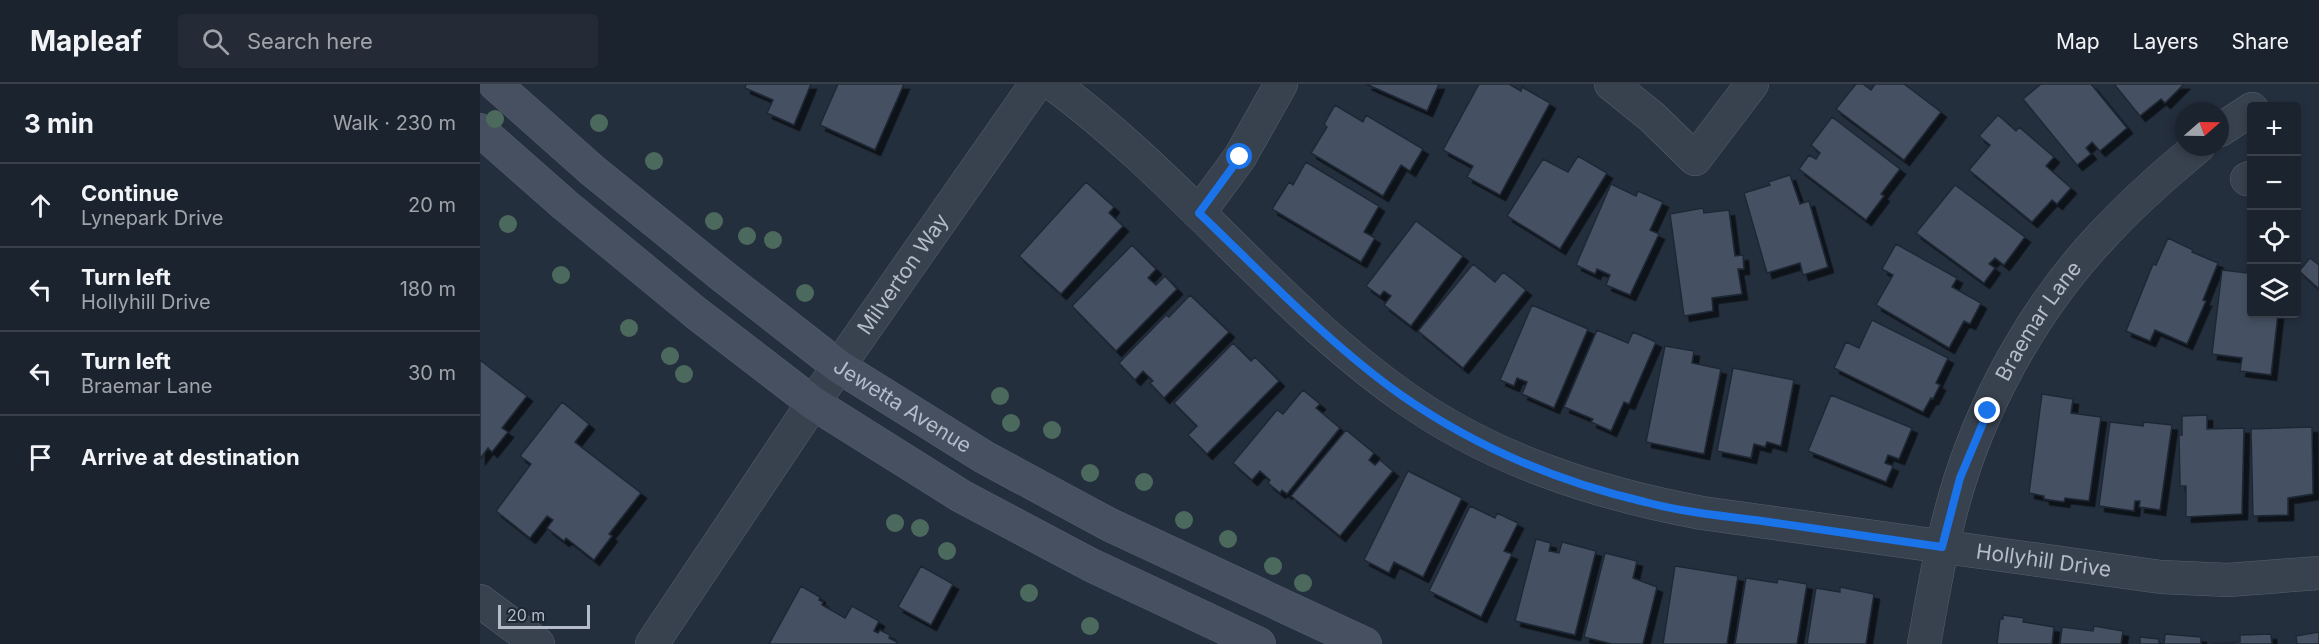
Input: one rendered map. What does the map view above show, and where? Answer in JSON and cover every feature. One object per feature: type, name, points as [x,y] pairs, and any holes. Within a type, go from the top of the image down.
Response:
[{"type":"street","name":"Jewetta Avenue","points":[[495,84],[593,171],[724,278],[838,366],[984,457],[1110,525],[1365,644]]},
{"type":"street","name":"Milverton Way","points":[[652,644],[838,366],[1036,84]]},
{"type":"street","name":"Hollyhill Drive","points":[[1053,84],[1089,110],[1345,351],[1394,389],[1464,434],[1519,461],[1575,483],[1646,503],[1702,513],[2162,577],[2228,580],[2319,573]]},
{"type":"street","points":[[1199,213],[1240,157],[1281,84]]},
{"type":"street","points":[[1611,84],[1652,117],[1695,159],[1752,84]]},
{"type":"street","points":[[2229,123],[2247,108]]},
{"type":"street","name":"Jewetta Avenue","points":[[480,130],[565,205],[644,270],[813,403],[961,496],[1090,565],[1259,644]]},
{"type":"street","name":"Braemar Lane","points":[[1924,644],[1942,547],[1960,478],[1988,411],[2015,356],[2054,295],[2100,238],[2151,186],[2187,156]]},
{"type":"street","points":[[480,601],[538,644]]},
{"type":"building","points":[[746,84],[811,84],[794,125],[767,113],[773,100],[745,88]]},
{"type":"building","points":[[838,84],[904,84],[875,150],[820,125]]},
{"type":"building","points":[[1366,84],[1439,84],[1427,111]]},
{"type":"building","points":[[1479,84],[1509,84],[1521,91],[1522,87],[1550,103],[1500,195],[1467,177],[1473,166],[1443,150]]},
{"type":"building","points":[[1856,84],[1863,84],[1871,90],[1875,84],[1904,84],[1941,112],[1904,160],[1836,109]]},
{"type":"building","points":[[2041,84],[2091,84],[2127,128],[2100,151],[2092,142],[2086,148],[2091,154],[2077,165],[2023,99]]},
{"type":"building","points":[[2114,84],[2184,84],[2165,103],[2161,99],[2140,116]]},
{"type":"building","points":[[1335,105],[1363,122],[1366,115],[1423,149],[1410,171],[1401,165],[1383,196],[1311,153],[1327,127],[1324,124]]},
{"type":"building","points":[[1998,115],[2016,131],[2019,127],[2054,157],[2046,166],[2071,188],[2057,204],[2052,200],[2032,222],[1969,170],[1990,145],[1979,136]]},
{"type":"building","points":[[1832,117],[1900,169],[1881,194],[1884,196],[1866,220],[1799,169],[1809,155],[1816,159],[1820,153],[1811,145]]},
{"type":"building","points":[[1578,156],[1607,173],[1560,249],[1507,216],[1543,159],[1568,172]]},
{"type":"building","points":[[1306,162],[1379,206],[1364,232],[1375,238],[1361,262],[1272,209],[1289,182],[1293,185]]},
{"type":"building","points":[[1790,175],[1800,204],[1809,201],[1828,267],[1803,275],[1800,263],[1767,273],[1744,193],[1770,185],[1768,182]]},
{"type":"building","points":[[1086,182],[1114,207],[1109,213],[1123,226],[1061,294],[1019,256]]},
{"type":"building","points":[[1611,184],[1636,196],[1638,191],[1663,202],[1650,230],[1659,234],[1630,295],[1606,285],[1610,275],[1597,269],[1595,274],[1576,265]]},
{"type":"building","points":[[1955,185],[2025,237],[2004,265],[1995,258],[1989,264],[1995,268],[1984,283],[1916,233]]},
{"type":"building","points":[[1703,208],[1704,213],[1729,210],[1735,256],[1743,255],[1744,269],[1738,269],[1742,294],[1712,298],[1713,311],[1684,316],[1670,214]]},
{"type":"building","points":[[1416,221],[1463,256],[1411,326],[1384,305],[1391,296],[1384,291],[1380,296],[1366,286]]},
{"type":"building","points":[[2168,238],[2218,263],[2203,300],[2206,301],[2187,344],[2155,330],[2150,341],[2126,331],[2153,264],[2156,265]]},
{"type":"building","points":[[1896,244],[1957,278],[1952,287],[1981,303],[1970,324],[1964,321],[1949,348],[1876,305],[1893,275],[1882,269]]},
{"type":"building","points":[[1132,245],[1156,269],[1148,278],[1156,285],[1165,276],[1177,289],[1116,351],[1072,306]]},
{"type":"building","points":[[2310,258],[2319,265],[2319,289],[2301,273],[2301,269]]},
{"type":"building","points":[[1473,264],[1495,282],[1503,272],[1526,290],[1463,368],[1418,331]]},
{"type":"building","points":[[2222,270],[2247,273],[2247,318],[2278,318],[2271,375],[2240,371],[2242,358],[2212,354]]},
{"type":"building","points":[[1190,295],[1229,332],[1164,398],[1150,383],[1153,381],[1143,371],[1135,380],[1119,363],[1166,315],[1169,317]]},
{"type":"building","points":[[1532,305],[1588,329],[1554,408],[1522,394],[1527,382],[1517,378],[1514,386],[1500,380]]},
{"type":"building","points":[[1872,320],[1948,358],[1936,383],[1940,385],[1923,412],[1834,368],[1846,342],[1859,348]]},
{"type":"building","points":[[1597,330],[1628,343],[1633,332],[1656,342],[1629,404],[1624,402],[1611,431],[1591,422],[1593,419],[1564,407]]},
{"type":"building","points":[[1233,343],[1251,361],[1255,357],[1279,381],[1207,454],[1188,435],[1197,426],[1174,403]]},
{"type":"building","points":[[1665,346],[1694,351],[1692,363],[1721,369],[1704,454],[1646,442]]},
{"type":"building","points":[[480,360],[527,396],[502,428],[508,432],[492,452],[488,448],[480,459]]},
{"type":"building","points":[[1733,368],[1794,380],[1781,446],[1767,442],[1765,447],[1754,444],[1751,458],[1717,451]]},
{"type":"building","points":[[1303,390],[1320,404],[1316,408],[1340,428],[1287,494],[1282,490],[1280,493],[1268,483],[1270,480],[1260,471],[1252,480],[1233,463],[1277,410],[1283,414]]},
{"type":"building","points":[[2042,394],[2073,399],[2071,413],[2101,417],[2089,501],[2065,498],[2064,502],[2044,499],[2044,496],[2029,493]]},
{"type":"building","points":[[1831,395],[1912,428],[1899,459],[1888,455],[1885,463],[1893,466],[1886,482],[1808,451]]},
{"type":"building","points":[[562,402],[589,424],[575,442],[641,493],[609,534],[612,536],[594,560],[566,538],[564,541],[547,528],[553,520],[547,516],[530,538],[496,511],[531,464],[520,456]]},
{"type":"building","points":[[2207,415],[2207,429],[2244,428],[2242,514],[2186,517],[2186,486],[2180,486],[2179,435],[2182,435],[2182,416]]},
{"type":"building","points":[[2110,422],[2143,426],[2144,422],[2172,425],[2160,510],[2139,507],[2140,501],[2135,501],[2134,511],[2099,506]]},
{"type":"building","points":[[2312,427],[2313,494],[2288,498],[2288,515],[2253,516],[2251,429]]},
{"type":"building","points":[[1346,430],[1374,453],[1369,460],[1375,465],[1380,460],[1393,471],[1340,536],[1291,496]]},
{"type":"building","points":[[1408,471],[1462,498],[1423,577],[1394,562],[1389,573],[1364,560]]},
{"type":"building","points":[[1470,506],[1495,518],[1497,513],[1518,523],[1504,551],[1512,554],[1481,617],[1429,591]]},
{"type":"building","points":[[1536,539],[1551,543],[1549,551],[1559,553],[1562,542],[1596,551],[1575,635],[1515,621]]},
{"type":"building","points":[[1605,553],[1637,561],[1633,578],[1657,587],[1643,644],[1612,644],[1584,637]]},
{"type":"building","points":[[921,566],[953,584],[931,625],[898,607]]},
{"type":"building","points":[[1675,566],[1738,576],[1727,644],[1663,644]]},
{"type":"building","points":[[1746,578],[1777,583],[1778,579],[1807,584],[1797,644],[1735,644]]},
{"type":"building","points":[[801,586],[820,597],[822,605],[845,618],[852,606],[879,621],[874,631],[878,633],[880,630],[890,635],[889,638],[897,642],[896,644],[769,644]]},
{"type":"building","points":[[1840,587],[1874,594],[1866,644],[1807,644],[1816,588],[1840,592]]},
{"type":"building","points":[[2003,615],[2024,618],[2023,622],[2054,627],[2052,644],[1997,644],[2000,619],[2003,619]]},
{"type":"building","points":[[2094,626],[2123,631],[2121,644],[2060,644],[2062,627],[2093,631]]},
{"type":"building","points":[[2319,632],[2319,644],[2297,644],[2296,636]]},
{"type":"building","points":[[2165,634],[2201,637],[2201,644],[2164,644]]},
{"type":"building","points":[[2271,634],[2272,644],[2211,644],[2240,642],[2240,635]]},
{"type":"building","points":[[2140,637],[2159,639],[2159,644],[2140,644]]},
{"type":"route","points":[[1240,157],[1199,213],[1345,351],[1402,396],[1464,434],[1519,461],[1575,483],[1646,503],[1702,513],[1942,547],[1960,478],[1988,411]]}]
